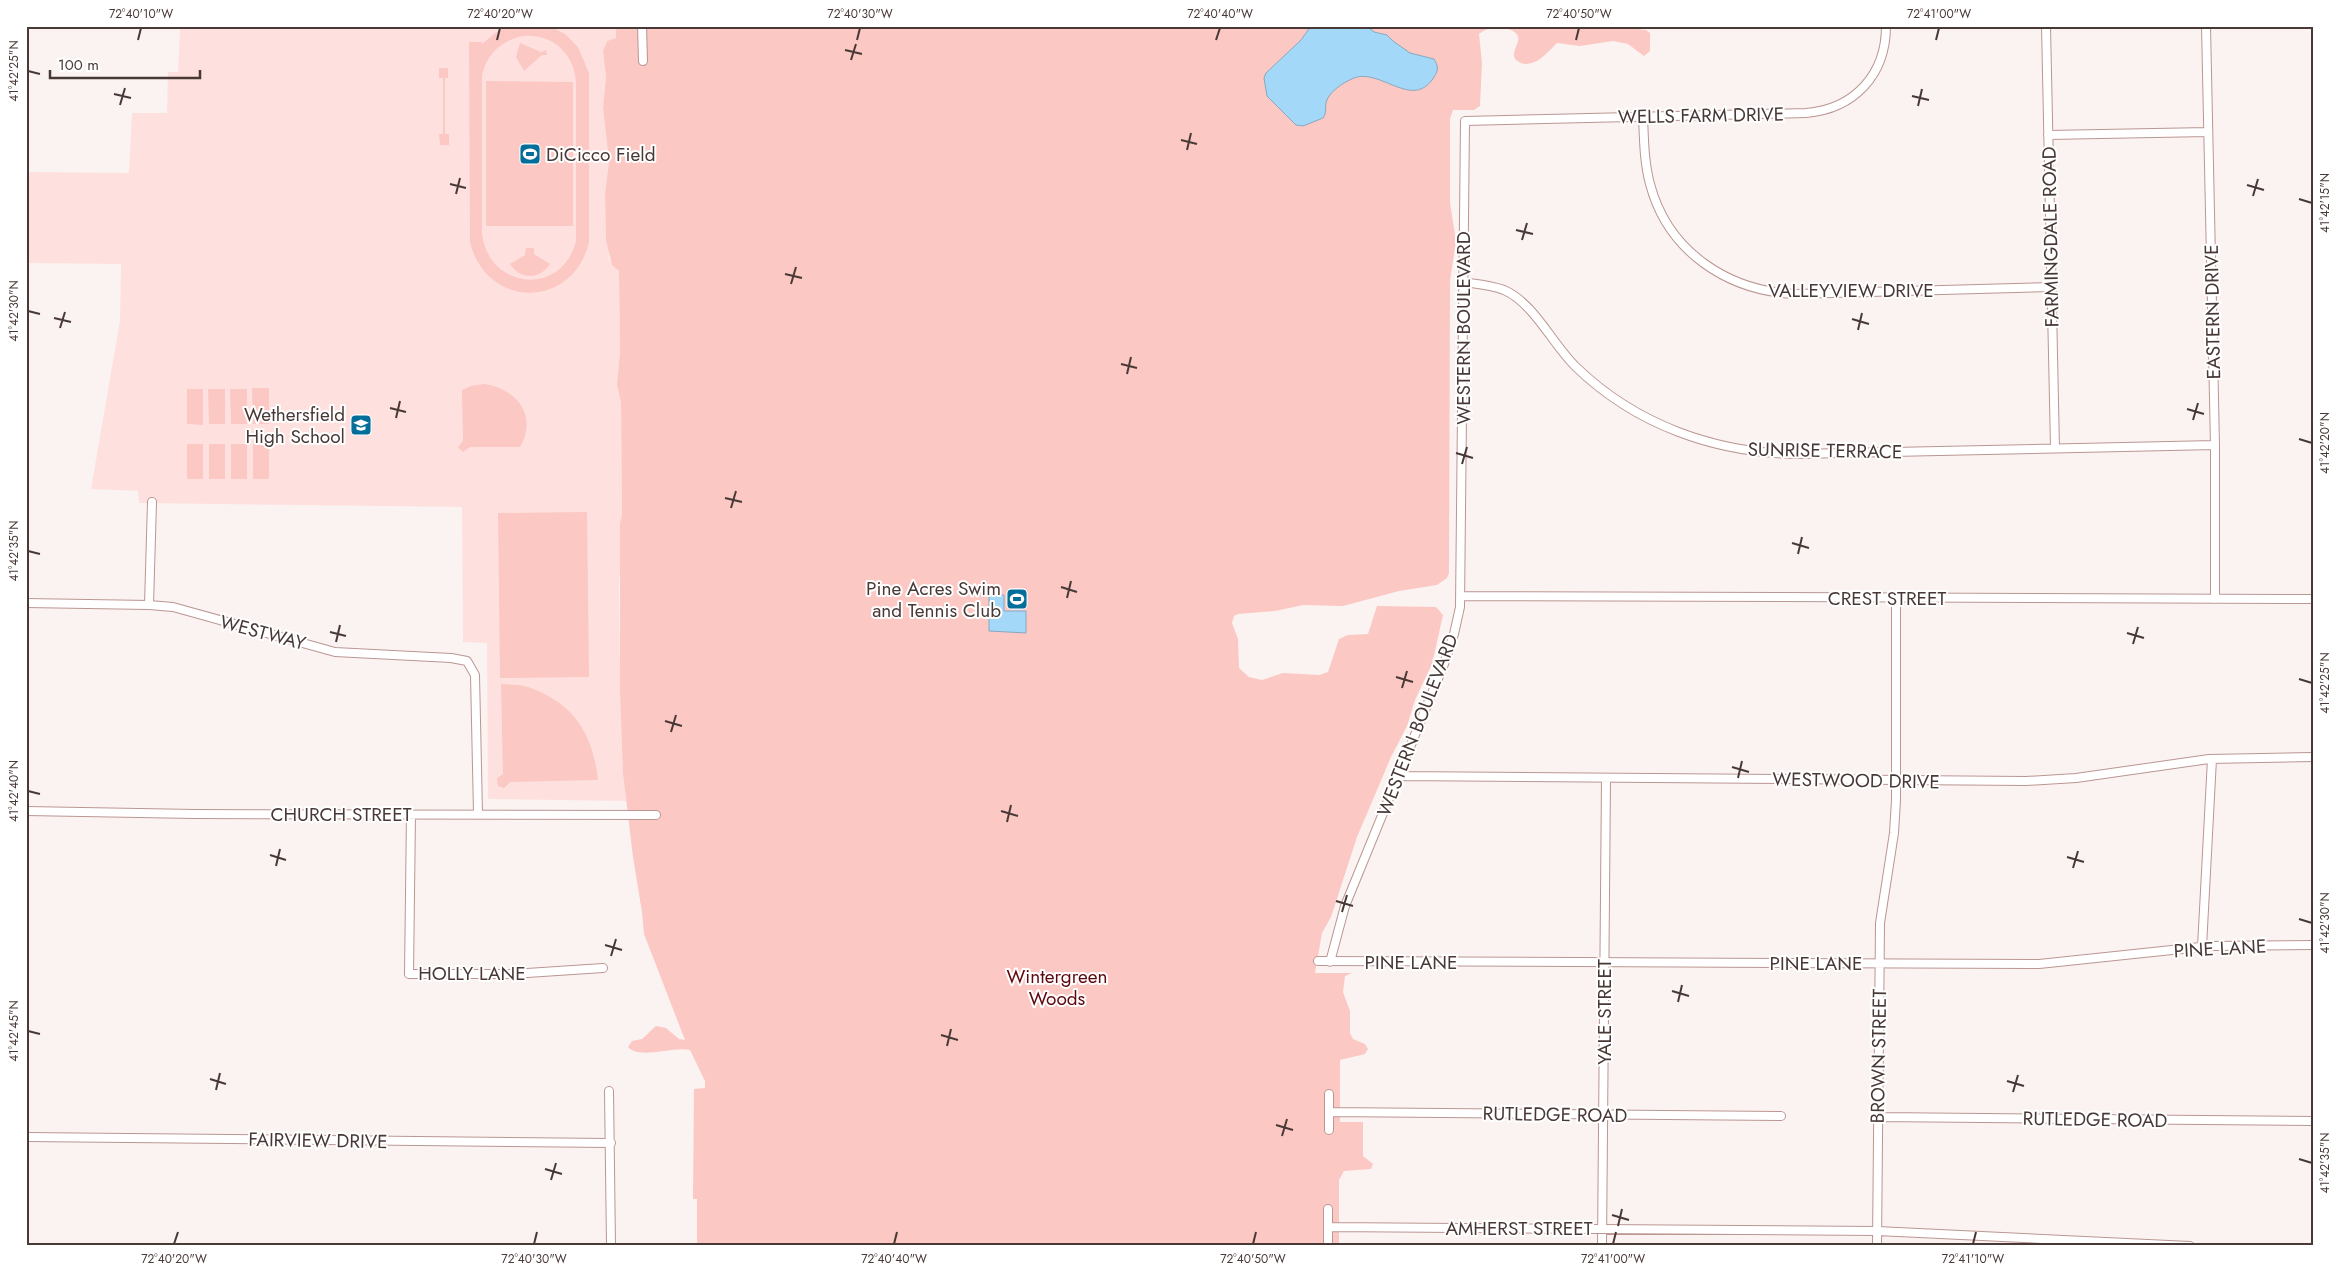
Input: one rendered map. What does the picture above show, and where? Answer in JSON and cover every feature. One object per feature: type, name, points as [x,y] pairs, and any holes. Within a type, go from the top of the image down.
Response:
[{"type":"street","points":[[642,26],[644,61]]},
{"type":"street","name":"WELLS FARM DRIVE","points":[[1465,121],[1806,113],[1833,107],[1856,95],[1872,78],[1882,56],[1886,26]]},
{"type":"street","name":"FARMINGDALE ROAD","points":[[2046,26],[2055,448]]},
{"type":"street","name":"EASTERN DRIVE","points":[[2206,26],[2215,445],[2215,599]]},
{"type":"street","name":"VALLEYVIEW DRIVE","points":[[1643,116],[1648,176],[1654,197],[1664,218],[1678,239],[1698,258],[1718,273],[1738,284],[1767,291],[1795,294],[2051,287]]},
{"type":"street","name":"WESTERN BOULEVARD","points":[[1330,962],[1345,906],[1448,654],[1457,621],[1461,596],[1465,121]]},
{"type":"street","points":[[2048,135],[2208,132]]},
{"type":"street","name":"SUNRISE TERRACE","points":[[1463,282],[1496,287],[1512,295],[1528,309],[1570,361],[1598,386],[1651,421],[1710,443],[1747,451],[1792,454],[2215,445]]},
{"type":"street","points":[[149,605],[152,502]]},
{"type":"street","name":"CREST STREET","points":[[1461,596],[2313,599]]},
{"type":"street","name":"BROWN STREET","points":[[1877,1246],[1880,915],[1894,833],[1896,780],[1896,598]]},
{"type":"street","name":"WESTWAY","points":[[26,603],[173,607],[335,652],[452,658],[467,661],[475,675],[478,813]]},
{"type":"street","name":"WESTWOOD DRIVE","points":[[1398,776],[2051,780],[2212,759],[2313,757]]},
{"type":"street","points":[[2202,947],[2212,759]]},
{"type":"street","name":"YALE STREET","points":[[1602,1246],[1606,778]]},
{"type":"street","name":"CHURCH STREET","points":[[26,811],[195,814],[478,813],[656,815]]},
{"type":"street","name":"HOLLY LANE","points":[[411,814],[409,974],[512,974],[603,968]]},
{"type":"street","name":"PINE LANE","points":[[1318,961],[2048,964],[2202,947],[2313,945]]},
{"type":"street","points":[[609,1091],[611,1246]]},
{"type":"street","points":[[1329,1094],[1329,1130]]},
{"type":"street","name":"RUTLEDGE ROAD","points":[[1329,1112],[1782,1116]]},
{"type":"street","name":"RUTLEDGE ROAD","points":[[1878,1117],[2313,1121]]},
{"type":"street","name":"FAIRVIEW DRIVE","points":[[26,1137],[611,1143]]},
{"type":"street","points":[[1328,1209],[1328,1244]]},
{"type":"street","name":"AMHERST STREET","points":[[1328,1227],[1877,1231],[2190,1246]]},
{"type":"shaded area","name":"Wethersfield High School","points":[[180,26],[616,26],[616,38],[607,41],[603,51],[606,77],[603,108],[609,161],[605,194],[606,240],[610,261],[619,271],[620,352],[617,385],[621,403],[622,515],[620,524],[619,586],[620,667],[626,801],[488,799],[487,643],[463,642],[462,507],[139,503],[138,491],[91,489],[120,320],[121,264],[26,263],[26,172],[129,173],[132,113],[167,113],[168,72],[178,72]]},
{"type":"shaded area","points":[[1610,26],[1805,26],[1805,27],[1619,28]]},
{"type":"green space","points":[[507,26],[550,26],[565,34],[578,47],[589,73],[589,242],[580,264],[566,280],[549,290],[530,293],[510,289],[493,280],[479,264],[470,242],[469,42],[482,42],[482,44]],"holes":[[[533,36],[551,41],[559,47],[566,53],[574,71],[576,82],[576,241],[568,259],[556,271],[542,278],[526,280],[511,276],[498,267],[487,253],[482,234],[482,75],[487,61],[501,45],[514,38]]]},
{"type":"green space","name":"Wintergreen Woods","points":[[616,26],[1610,26],[1646,30],[1650,33],[1650,51],[1644,56],[1628,44],[1613,41],[1580,46],[1557,43],[1541,58],[1526,64],[1515,58],[1514,52],[1518,43],[1518,36],[1513,31],[1505,28],[1495,28],[1479,34],[1482,63],[1480,106],[1474,110],[1453,110],[1450,119],[1450,203],[1456,241],[1450,281],[1449,573],[1447,578],[1437,585],[1399,591],[1343,606],[1303,605],[1275,611],[1238,614],[1234,616],[1232,623],[1238,639],[1239,668],[1249,677],[1262,680],[1283,673],[1319,675],[1328,672],[1339,639],[1348,635],[1368,634],[1377,606],[1436,607],[1443,615],[1432,664],[1415,700],[1407,726],[1391,757],[1357,837],[1331,917],[1322,933],[1315,973],[1352,973],[1345,976],[1343,992],[1350,1011],[1350,1033],[1353,1039],[1365,1044],[1368,1049],[1365,1054],[1340,1060],[1340,1122],[1363,1122],[1363,1156],[1373,1164],[1371,1169],[1344,1171],[1339,1180],[1339,1246],[697,1246],[697,1199],[693,1199],[694,1089],[705,1088],[705,1081],[690,1050],[648,1053],[633,1051],[628,1047],[632,1041],[642,1039],[656,1026],[666,1028],[679,1039],[685,1040],[644,934],[623,773],[620,690],[621,403],[617,385],[620,352],[619,271],[612,265],[606,241],[605,194],[609,161],[603,108],[606,77],[603,51],[607,41],[616,38]]},
{"type":"green space","points":[[520,43],[541,52],[546,50],[547,55],[542,55],[524,71],[516,57]]},
{"type":"green space","points":[[439,68],[448,68],[448,78],[445,78],[445,134],[449,134],[449,145],[440,145],[439,134],[443,134],[443,78],[439,78]]},
{"type":"green space","name":"DiCicco Field","points":[[486,81],[573,82],[573,226],[486,226]]},
{"type":"green space","points":[[526,248],[534,248],[534,254],[550,264],[541,273],[530,276],[524,275],[519,273],[510,264],[525,255]]},
{"type":"green space","points":[[485,384],[506,392],[515,398],[521,406],[527,425],[520,447],[470,447],[463,452],[458,447],[463,441],[462,390],[471,386]]},
{"type":"green space","points":[[252,388],[269,388],[269,424],[253,424]]},
{"type":"green space","points":[[187,389],[203,389],[203,425],[187,424]]},
{"type":"green space","points":[[208,389],[225,389],[225,424],[209,424]]},
{"type":"green space","points":[[230,389],[247,389],[247,424],[231,424]]},
{"type":"green space","points":[[187,444],[203,444],[203,479],[187,479]]},
{"type":"green space","points":[[209,444],[225,444],[225,479],[209,479]]},
{"type":"green space","points":[[231,444],[247,444],[247,479],[231,479]]},
{"type":"green space","points":[[253,444],[269,444],[269,479],[253,479]]},
{"type":"green space","points":[[587,512],[589,677],[500,678],[498,513]]},
{"type":"green space","points":[[501,684],[528,687],[558,702],[569,711],[586,735],[598,780],[510,782],[504,788],[498,786],[497,778],[503,774]]},
{"type":"water","points":[[1311,26],[1367,26],[1374,32],[1387,35],[1410,53],[1434,59],[1437,72],[1426,86],[1416,90],[1407,90],[1375,78],[1364,76],[1354,78],[1333,91],[1327,99],[1323,118],[1303,126],[1296,125],[1267,96],[1264,78],[1266,73],[1301,40]]},
{"type":"water","points":[[989,595],[1004,595],[1004,611],[1026,611],[1026,633],[989,631]]},
{"type":"place","name":"DiCicco Field","points":[[530,154]]},
{"type":"place","name":"Wethersfield High School","points":[[361,425]]},
{"type":"place","name":"Pine Acres Swim and Tennis Club","points":[[1017,599]]}]
